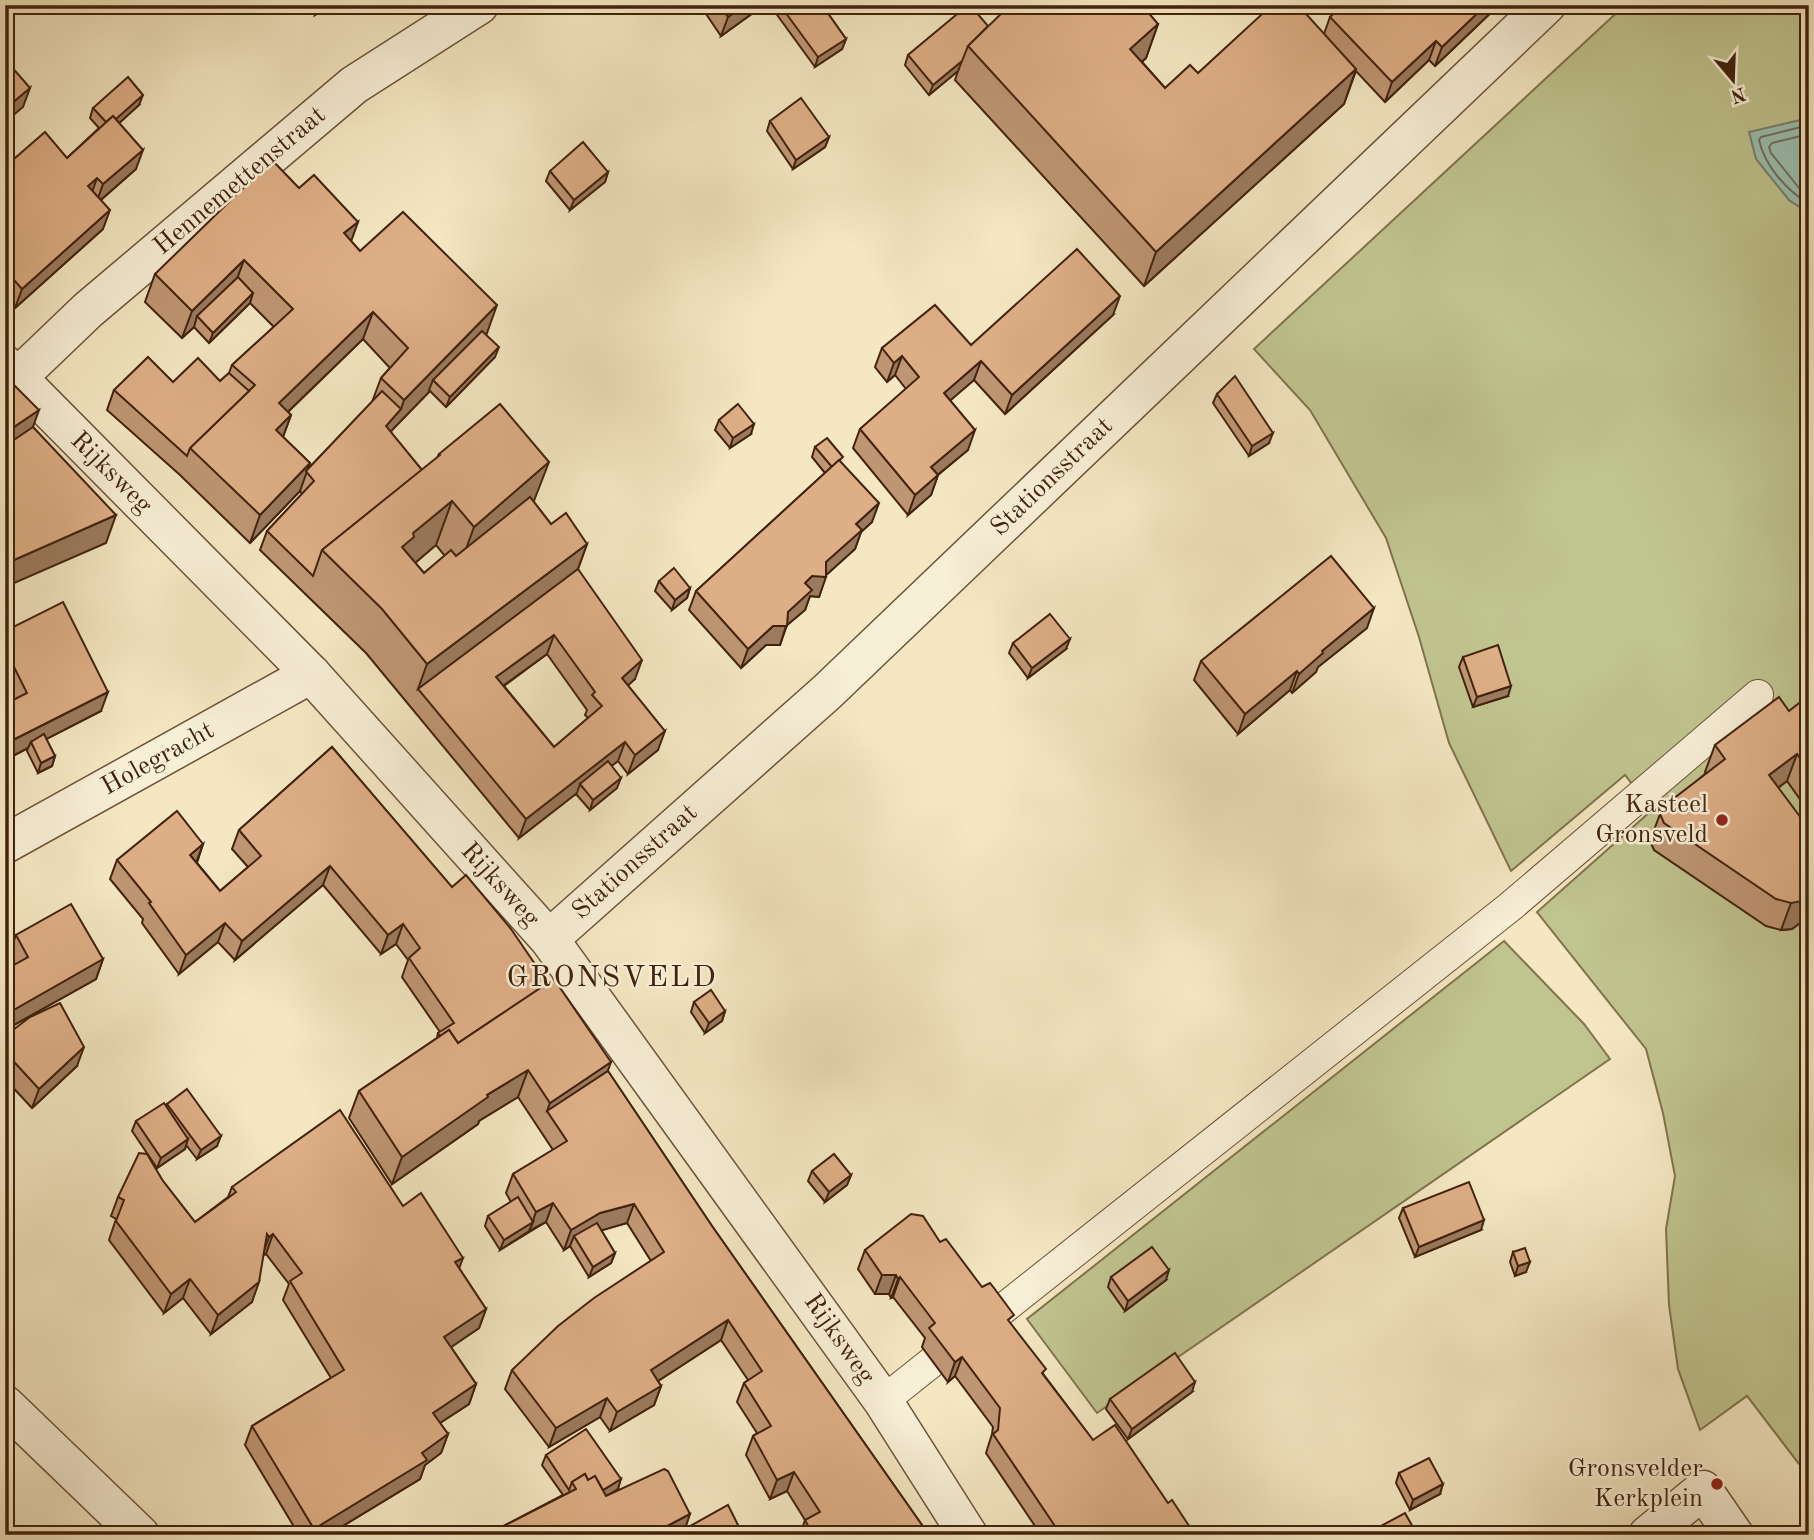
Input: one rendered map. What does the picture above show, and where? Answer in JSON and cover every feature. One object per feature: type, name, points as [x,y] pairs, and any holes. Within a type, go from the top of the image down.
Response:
[{"type":"street","name":"Hennemettenstraat","points":[[11,372],[354,85],[479,5]]},
{"type":"street","name":"Stationsstraat","points":[[549,939],[827,692],[1546,5]]},
{"type":"street","name":"Rijksweg","points":[[11,372],[311,674],[549,939],[883,1401],[968,1535]]},
{"type":"street","name":"Holegracht","points":[[5,844],[311,674]]},
{"type":"street","points":[[5,1405],[140,1535]]},
{"type":"street","points":[[1648,1535],[1703,1490],[1734,1535]]},
{"type":"lane","points":[[994,1316],[1511,906],[1758,695]]},
{"type":"lane","points":[[883,1401],[932,1362]]},
{"type":"green space","points":[[1625,5],[1809,5],[1809,118],[1750,133],[1789,200],[1809,213],[1809,1477],[1747,1396],[1700,1430],[1678,1369],[1669,1305],[1666,1229],[1675,1176],[1663,1113],[1646,1049],[1537,912],[1652,810],[1625,775],[1511,871],[1449,743],[1419,637],[1386,538],[1310,410],[1254,349]]},
{"type":"green space","points":[[1504,941],[1584,1024],[1610,1059],[1097,1413],[1027,1319]]},
{"type":"water","points":[[1809,118],[1809,213],[1789,200],[1756,159],[1749,132]]},
{"type":"building","points":[[720,5],[744,5],[728,17]]},
{"type":"building","points":[[780,5],[822,5],[846,39],[818,57]]},
{"type":"building","points":[[968,5],[988,26],[968,46],[962,61],[933,85],[908,55]]},
{"type":"building","points":[[1010,5],[1142,5],[1158,24],[1130,49],[1165,88],[1190,65],[1198,73],[1272,5],[1298,5],[1356,69],[1156,252],[968,46]]},
{"type":"building","points":[[1342,5],[1486,5],[1442,47],[1436,41],[1392,82],[1330,17]]},
{"type":"building","points":[[10,65],[30,88],[5,109],[5,70]]},
{"type":"building","points":[[128,77],[143,95],[116,119],[113,116],[106,122],[93,108]]},
{"type":"building","points":[[801,98],[829,137],[796,160],[770,121]]},
{"type":"building","points":[[113,116],[143,150],[103,184],[97,178],[88,186],[110,210],[22,289],[5,270],[5,147],[15,158],[45,132],[67,158]]},
{"type":"building","points":[[583,142],[608,172],[574,200],[550,171]]},
{"type":"building","points":[[272,160],[299,188],[314,175],[358,222],[344,233],[360,251],[403,212],[497,305],[404,400],[381,378],[408,348],[373,312],[279,403],[291,415],[276,430],[310,463],[260,515],[190,448],[255,385],[232,365],[293,309],[244,260],[192,311],[155,274]]},
{"type":"building","points":[[1077,249],[1120,296],[1012,395],[981,361],[944,393],[975,430],[931,467],[938,475],[915,495],[860,429],[919,377],[902,356],[894,363],[882,348],[935,305],[971,345]]},
{"type":"building","points":[[238,277],[253,293],[213,333],[197,316]]},
{"type":"building","points":[[482,331],[499,347],[450,397],[433,380]]},
{"type":"building","points":[[148,357],[173,382],[198,358],[220,381],[229,373],[249,391],[190,448],[187,456],[114,390]]},
{"type":"building","points":[[5,376],[39,410],[5,433]]},
{"type":"building","points":[[1235,376],[1273,433],[1252,446],[1217,394]]},
{"type":"building","points":[[382,391],[401,409],[386,426],[422,470],[322,550],[313,576],[267,531],[314,481],[306,471]]},
{"type":"building","points":[[500,404],[549,462],[474,527],[452,501],[413,533],[414,537],[402,547],[424,573],[451,550],[456,556],[530,497],[551,524],[566,513],[587,544],[427,664],[382,609],[322,550]]},
{"type":"building","points":[[738,404],[754,424],[733,438],[719,420]]},
{"type":"building","points":[[33,427],[116,515],[5,564],[5,446]]},
{"type":"building","points":[[827,438],[843,457],[832,467],[815,447]]},
{"type":"building","points":[[839,460],[879,503],[856,524],[862,530],[826,562],[826,577],[812,576],[805,583],[812,590],[788,612],[787,626],[773,626],[748,649],[696,591]]},
{"type":"building","points":[[1331,556],[1374,608],[1299,674],[1297,671],[1245,714],[1201,661]]},
{"type":"building","points":[[674,568],[690,588],[675,600],[659,581]]},
{"type":"building","points":[[578,569],[642,660],[622,678],[665,731],[635,755],[625,742],[526,819],[418,689]],"holes":[[[554,635],[595,692],[592,695],[602,706],[554,747],[496,677]]]},
{"type":"building","points":[[63,602],[108,692],[5,744],[5,704],[27,693],[5,649],[5,631]]},
{"type":"building","points":[[1050,614],[1070,639],[1032,668],[1013,643]]},
{"type":"building","points":[[1498,645],[1511,686],[1477,697],[1463,657]]},
{"type":"building","name":"Kasteel Gronsveld","points":[[1779,697],[1789,711],[1803,700],[1809,708],[1809,771],[1797,754],[1769,775],[1807,826],[1809,825],[1809,896],[1802,901],[1791,903],[1776,899],[1664,823],[1660,814],[1664,806],[1725,759],[1715,745]]},
{"type":"building","points":[[44,734],[55,756],[41,763],[31,742]]},
{"type":"building","points":[[332,747],[452,887],[466,875],[511,929],[548,983],[458,1043],[449,1030],[440,1036],[438,1033],[454,1023],[409,958],[420,948],[403,924],[388,935],[330,866],[242,941],[225,923],[186,955],[149,903],[151,902],[117,860],[177,811],[203,844],[190,855],[220,891],[261,856],[239,830]]},
{"type":"building","points":[[608,761],[621,778],[593,800],[580,784]]},
{"type":"building","points":[[71,904],[103,959],[10,1012],[5,1003],[5,970],[28,957],[16,935]]},
{"type":"building","points":[[554,979],[611,1062],[550,1103],[528,1070],[487,1095],[488,1097],[402,1157],[359,1091],[449,1030],[458,1043]]},
{"type":"building","points":[[711,990],[725,1011],[709,1023],[694,1002]]},
{"type":"building","points":[[60,1003],[84,1047],[39,1089],[5,1052],[5,1036],[30,1017]]},
{"type":"building","points":[[608,1071],[712,1226],[929,1535],[813,1535],[805,1520],[820,1512],[794,1472],[777,1480],[753,1436],[771,1426],[744,1383],[762,1371],[728,1320],[651,1370],[661,1386],[617,1412],[607,1398],[556,1428],[512,1370],[558,1326],[594,1298],[664,1252],[634,1204],[600,1213],[571,1230],[553,1203],[536,1212],[513,1174],[567,1141],[547,1111]]},
{"type":"building","points":[[187,1089],[221,1136],[201,1150],[167,1104]]},
{"type":"building","points":[[164,1103],[188,1139],[161,1158],[136,1121]]},
{"type":"building","points":[[340,1110],[403,1206],[421,1193],[463,1258],[455,1262],[486,1309],[444,1337],[476,1384],[433,1413],[448,1434],[422,1453],[427,1460],[314,1529],[252,1426],[344,1370],[290,1281],[302,1273],[273,1234],[269,1237],[267,1234],[259,1282],[218,1315],[190,1279],[171,1294],[116,1221],[124,1200],[118,1197],[139,1153],[147,1154],[163,1181],[195,1222],[236,1192],[232,1187]]},
{"type":"building","points":[[834,1154],[851,1175],[829,1192],[812,1171]]},
{"type":"building","points":[[1469,1182],[1484,1220],[1419,1247],[1403,1208]]},
{"type":"building","points":[[518,1197],[533,1222],[504,1240],[488,1216]]},
{"type":"building","points":[[911,1214],[923,1216],[940,1242],[946,1239],[982,1287],[990,1283],[1014,1315],[1008,1320],[1046,1369],[1042,1373],[1093,1440],[1115,1425],[1168,1503],[1172,1500],[1195,1535],[1061,1535],[993,1434],[998,1430],[1000,1408],[962,1357],[955,1362],[929,1328],[935,1323],[900,1277],[898,1279],[896,1275],[882,1275],[865,1250]]},
{"type":"building","points":[[597,1223],[615,1253],[593,1267],[574,1236]]},
{"type":"building","points":[[1152,1247],[1169,1270],[1128,1301],[1111,1277]]},
{"type":"building","points":[[1525,1248],[1530,1262],[1518,1266],[1513,1252]]},
{"type":"building","points":[[1175,1353],[1195,1382],[1132,1429],[1110,1399]]},
{"type":"building","points":[[586,1429],[621,1479],[603,1490],[595,1476],[588,1480],[585,1474],[572,1482],[569,1490],[546,1455]]},
{"type":"building","points":[[1429,1458],[1443,1484],[1413,1500],[1399,1473]]},
{"type":"building","points":[[664,1469],[668,1471],[690,1514],[650,1535],[486,1535],[576,1489],[572,1482],[585,1474],[588,1480],[595,1476],[606,1496]]},
{"type":"building","points":[[728,1505],[743,1535],[674,1535]]},
{"type":"building","points":[[1405,1513],[1414,1529],[1403,1535],[1384,1535],[1379,1527]]},
{"type":"place","name":"Kasteel Gronsveld","points":[[1722,820]]},
{"type":"place","name":"Gronsvelder Kerkplein","points":[[1717,1484]]},
{"type":"district","name":"GRONSVELD","points":[[612,978]]}]
